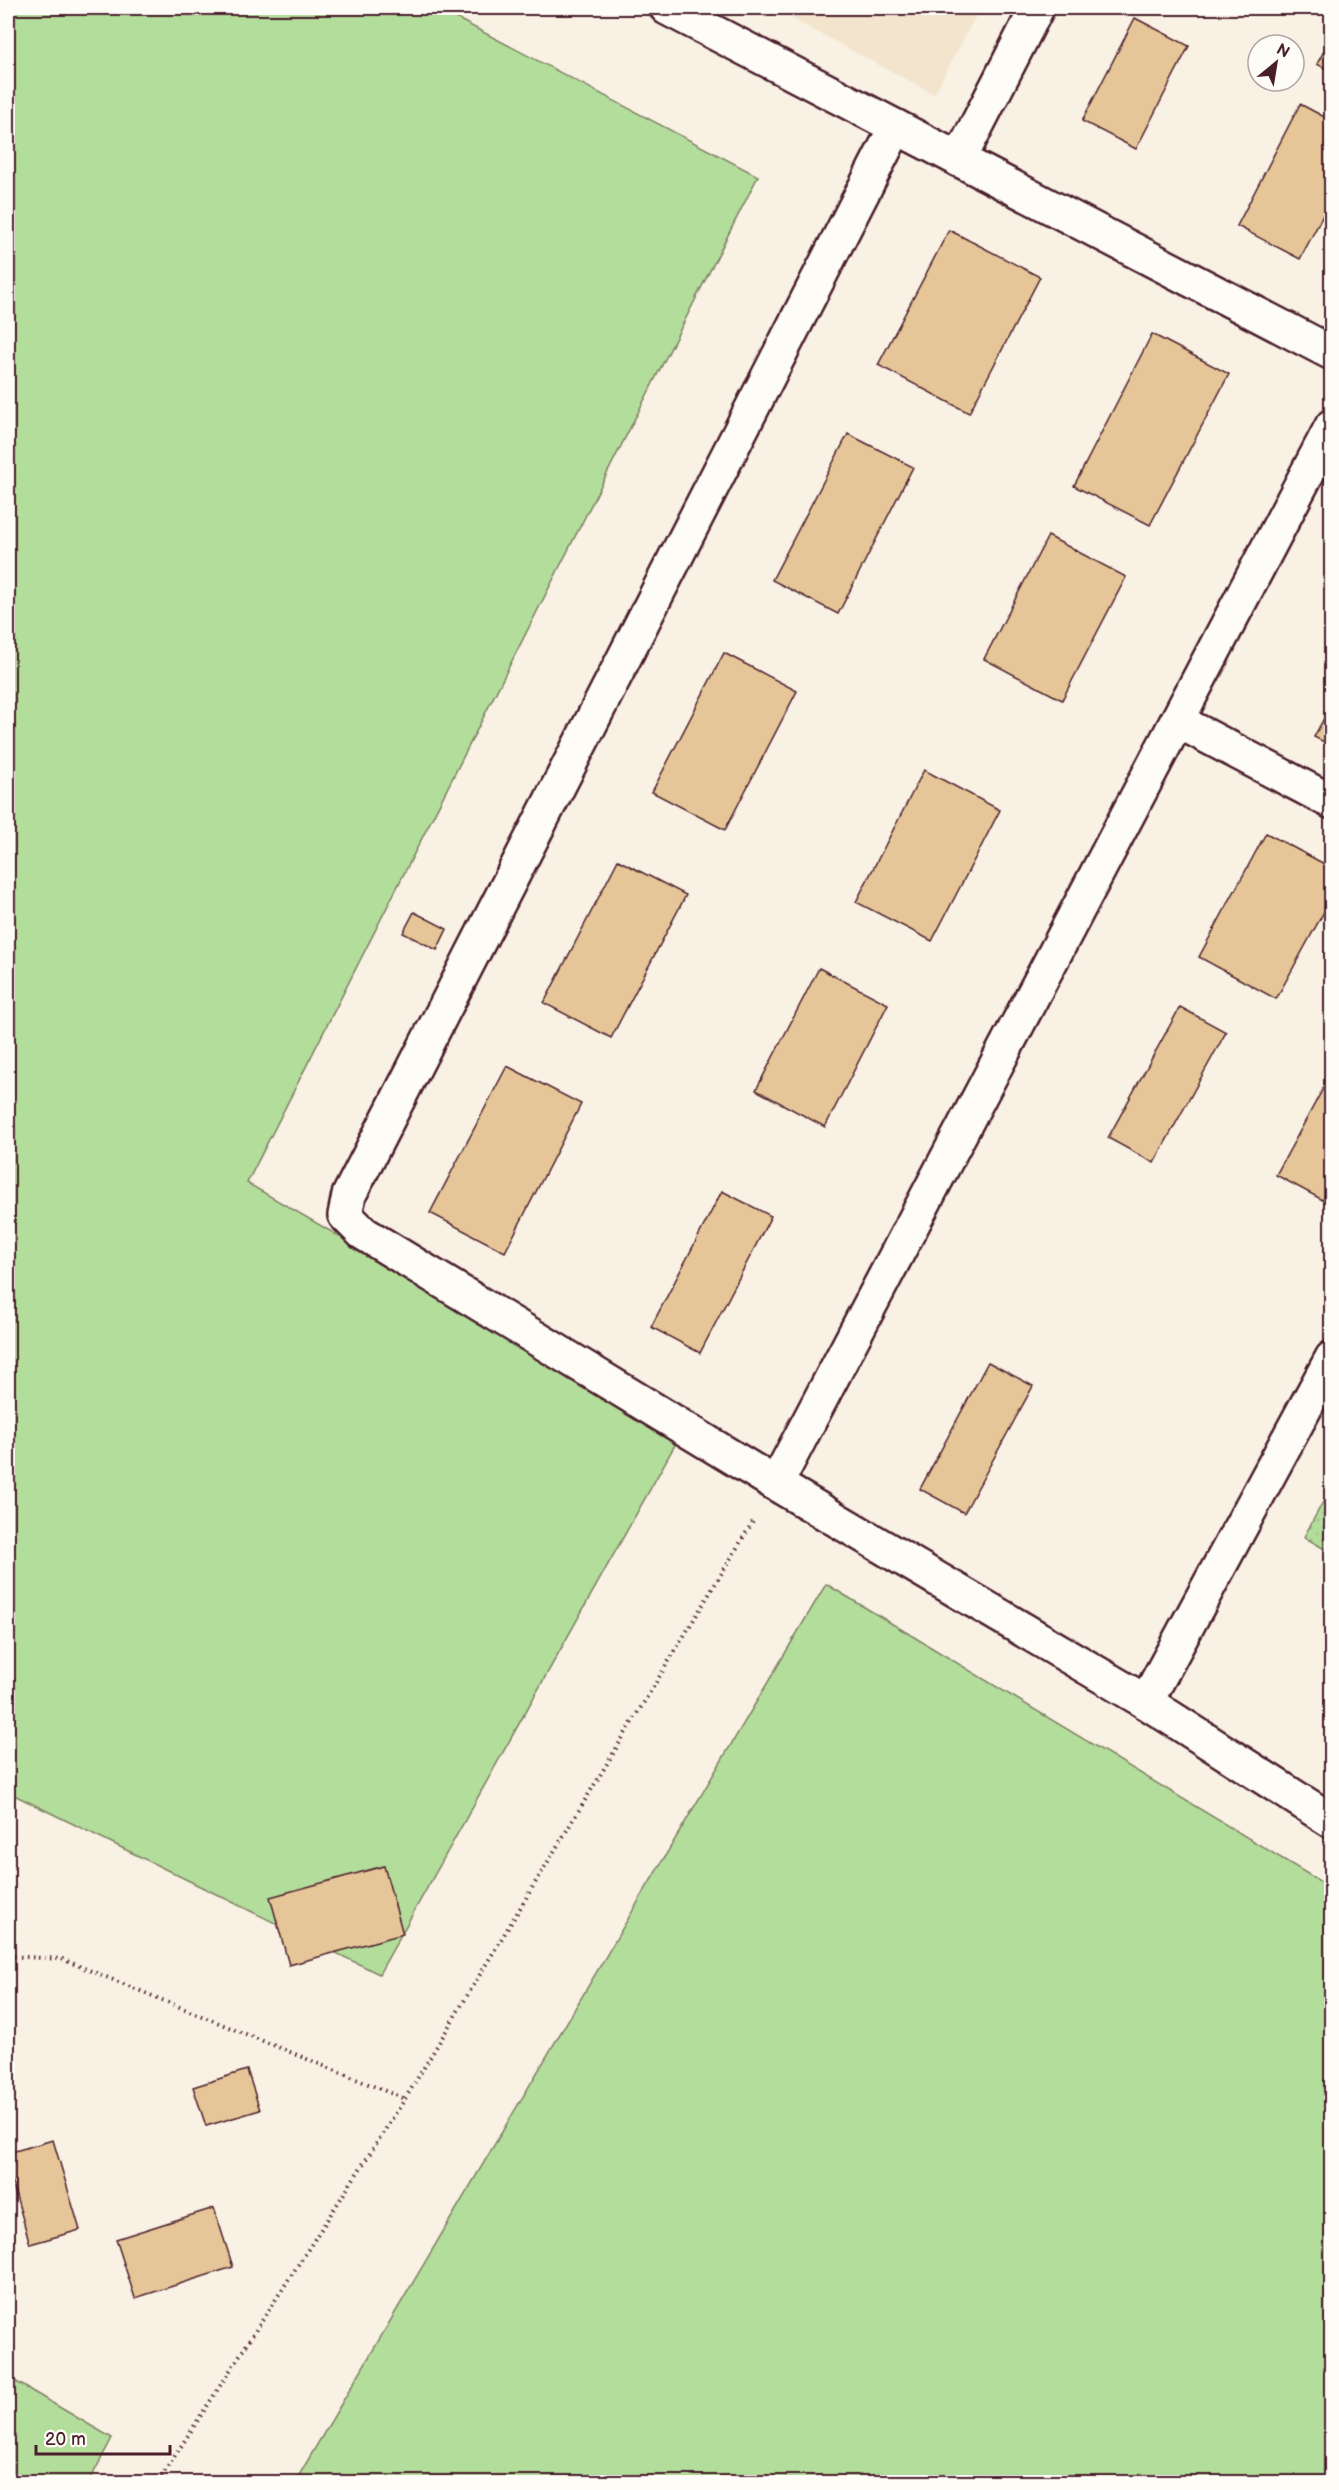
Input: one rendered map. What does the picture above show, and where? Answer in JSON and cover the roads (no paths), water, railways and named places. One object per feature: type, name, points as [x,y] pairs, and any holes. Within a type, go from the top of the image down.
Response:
[{"type":"street","points":[[667,8],[1332,353]]},
{"type":"street","points":[[959,160],[1037,8]]},
{"type":"street","points":[[897,127],[349,1195],[345,1215],[363,1233],[776,1484],[1146,1702],[1332,1821]]},
{"type":"street","points":[[776,1484],[1332,426]]},
{"type":"street","points":[[1178,722],[1332,802]]},
{"type":"street","points":[[1146,1702],[1332,1358]]}]
